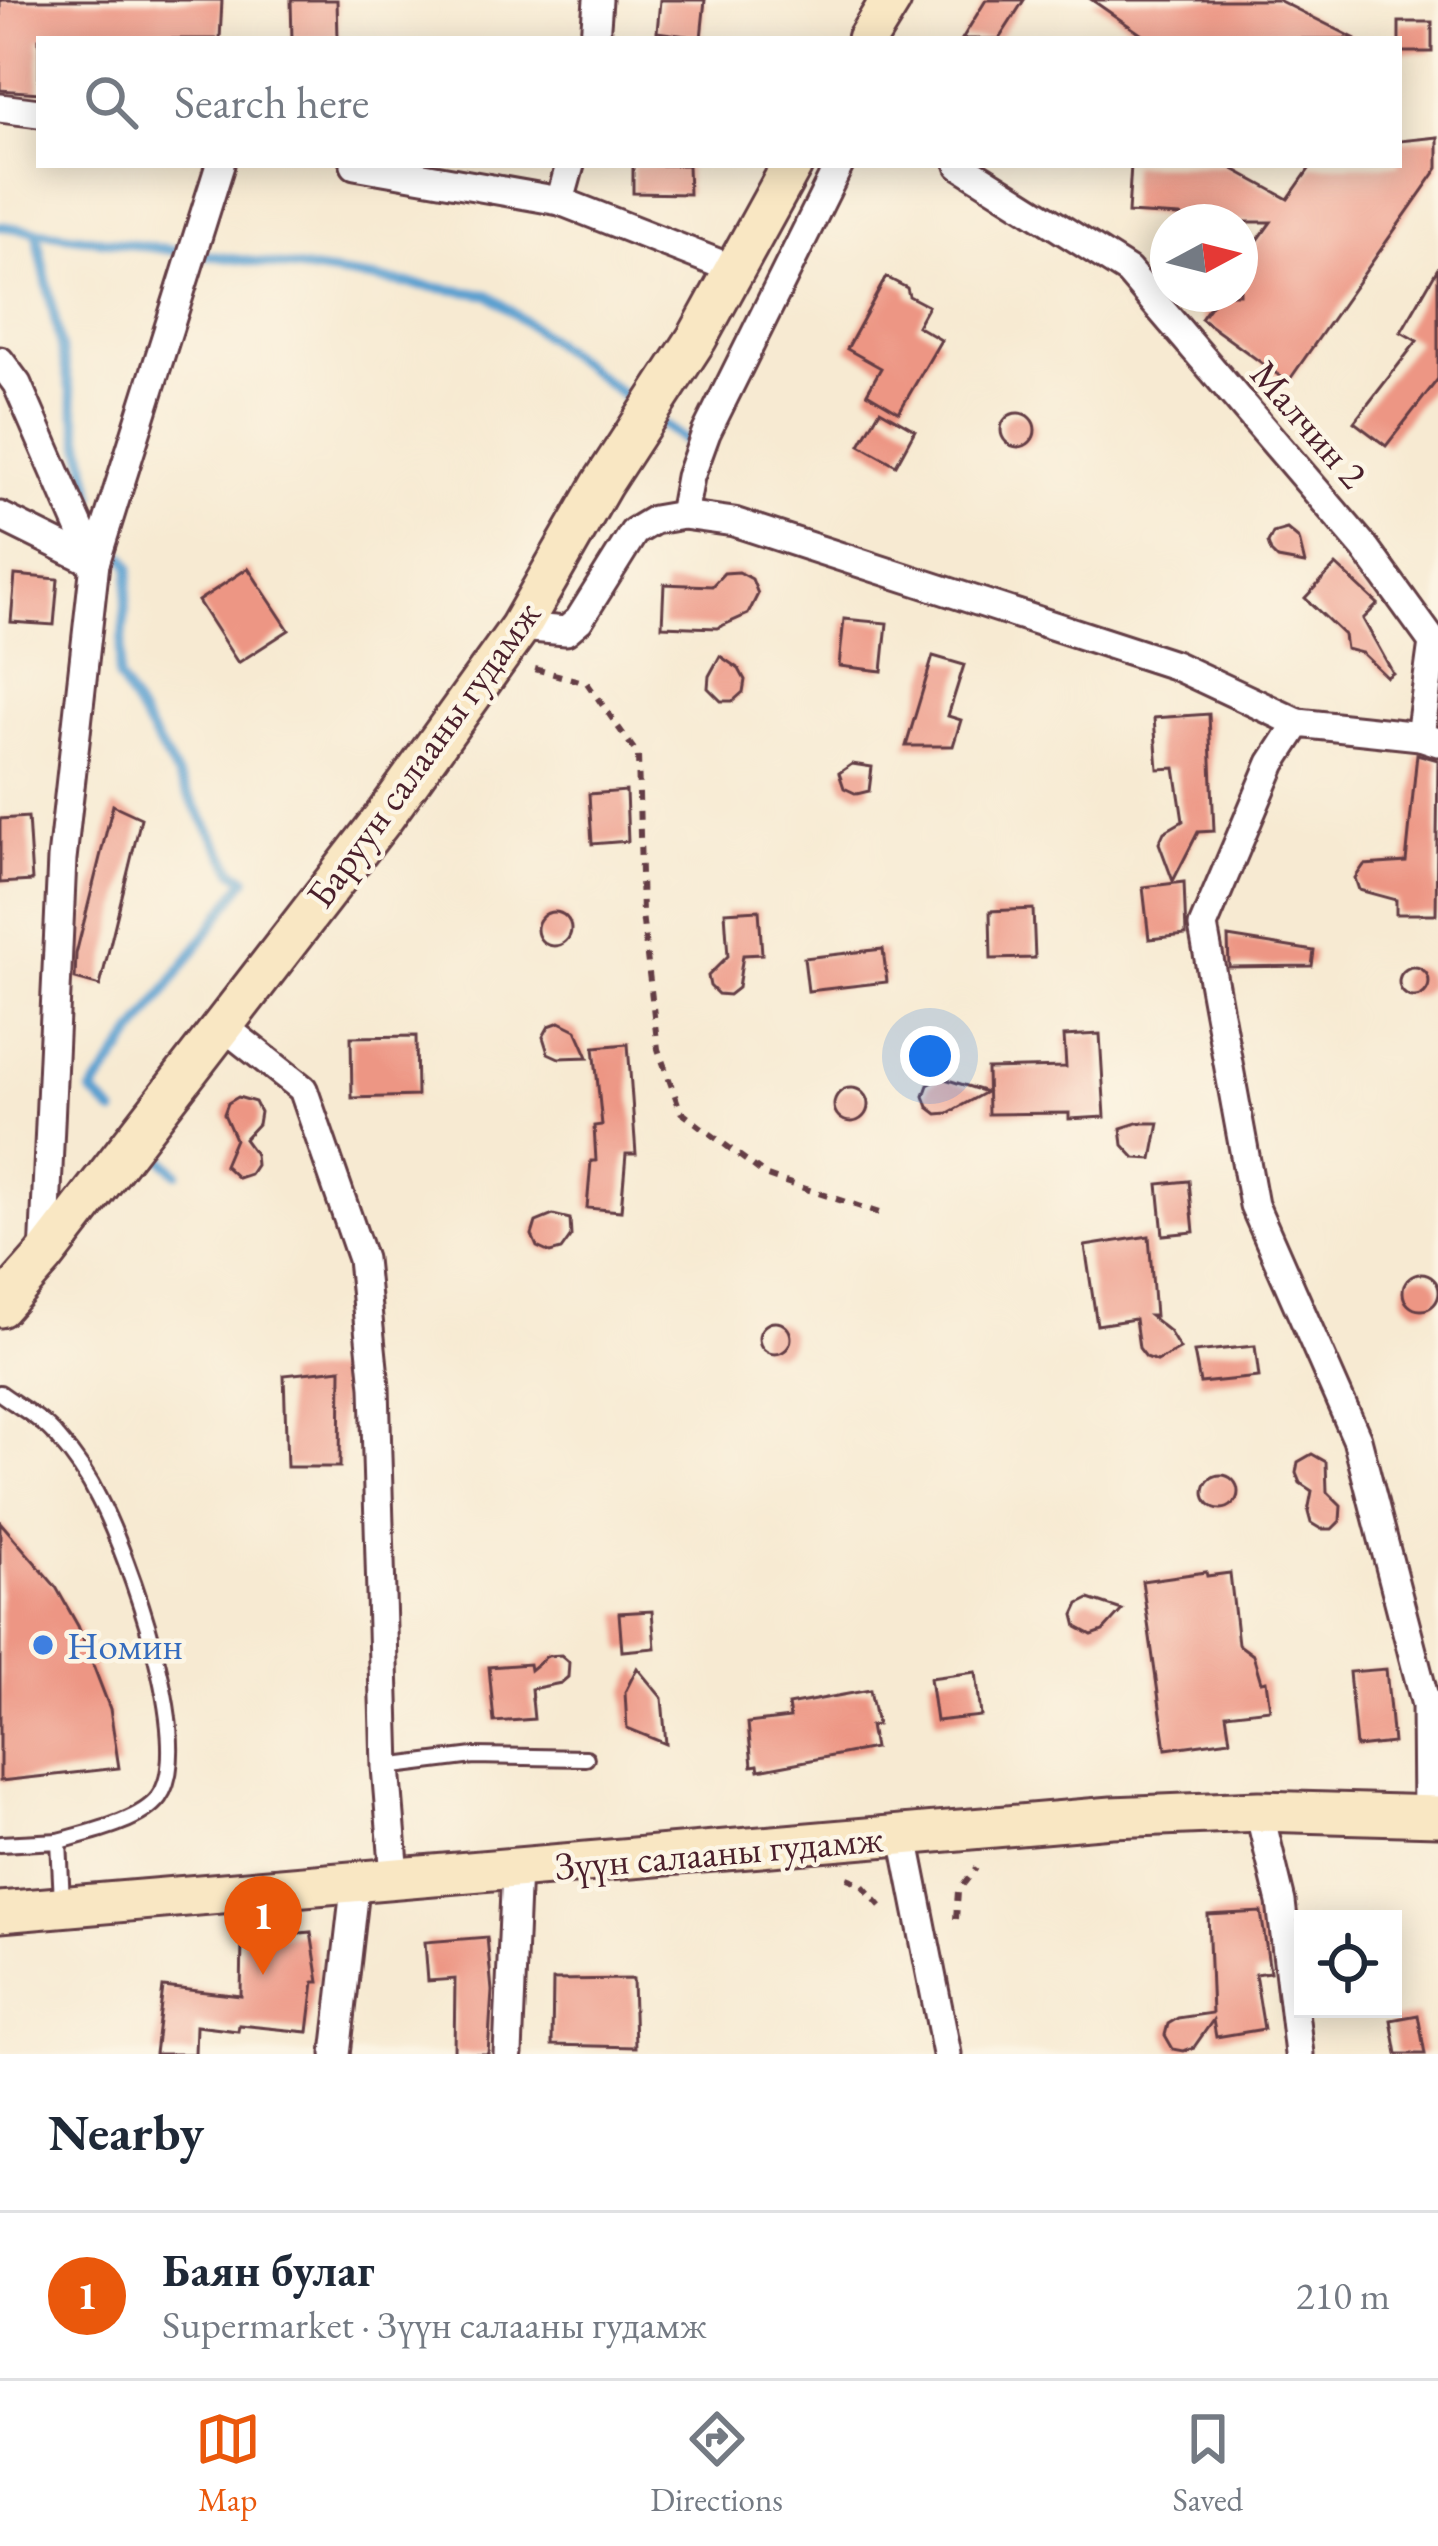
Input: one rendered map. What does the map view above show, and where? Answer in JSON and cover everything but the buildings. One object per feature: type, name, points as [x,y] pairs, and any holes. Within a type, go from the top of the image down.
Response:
[{"type":"main road","points":[[869,36],[891,0]]},
{"type":"main road","name":"Баруун салааны гудамж","points":[[0,1307],[44,1257],[384,817],[520,627],[602,484],[697,338],[790,168]]},
{"type":"main road","name":"Зүүн салааны гудамж","points":[[0,1912],[1112,1817],[1259,1811],[1432,1815]]},
{"type":"street","points":[[595,36],[598,0]]},
{"type":"street","points":[[0,108],[36,113]]},
{"type":"street","points":[[44,1257],[62,860],[94,563],[219,168]]},
{"type":"street","points":[[372,168],[560,201],[733,268]]},
{"type":"street","points":[[560,201],[568,168]]},
{"type":"street","points":[[683,515],[690,476],[706,433],[838,168]]},
{"type":"street","name":"Малчин 2","points":[[965,168],[1128,272],[1365,548],[1433,642],[1429,739]]},
{"type":"street","points":[[0,361],[17,384],[94,563]]},
{"type":"street","points":[[520,627],[566,631],[579,620],[634,532],[654,520],[683,515],[734,522],[811,544],[1174,664],[1298,723],[1429,739]]},
{"type":"street","points":[[0,516],[94,563]]},
{"type":"street","points":[[1298,723],[1272,764],[1203,926],[1254,1205],[1357,1439],[1426,1705],[1432,1815]]},
{"type":"street","points":[[223,1026],[303,1089],[362,1259],[375,1388],[386,1767],[376,1878],[336,2054]]},
{"type":"street","points":[[1259,1811],[1281,1902],[1299,2054]]},
{"type":"street","points":[[904,1837],[947,2054]]},
{"type":"street","points":[[508,2054],[516,1868]]},
{"type":"lane","points":[[0,1394],[56,1434],[99,1498],[141,1606],[168,1707],[169,1770],[158,1798],[118,1824],[59,1841],[0,1844]]},
{"type":"lane","points":[[386,1767],[474,1756],[586,1758]]},
{"type":"lane","points":[[59,1841],[62,1906]]},
{"type":"path","points":[[497,659],[587,683],[638,754],[642,914],[658,1049],[681,1112],[767,1176],[882,1214]]},
{"type":"path","points":[[959,1937],[958,1891],[971,1870],[988,1862]]},
{"type":"path","points":[[842,1875],[860,1882],[896,1925]]},
{"type":"waterway","points":[[0,226],[489,295],[688,443]]},
{"type":"waterway","points":[[36,232],[93,496]]},
{"type":"waterway","points":[[114,1113],[92,1092],[246,879],[234,871],[118,677],[130,567],[124,556]]},
{"type":"waterway","points":[[161,1158],[177,1173]]},
{"type":"place","name":"Номин","points":[[43,1645]]},
{"type":"place","name":"Баян булаг","points":[[263,1975]]}]
